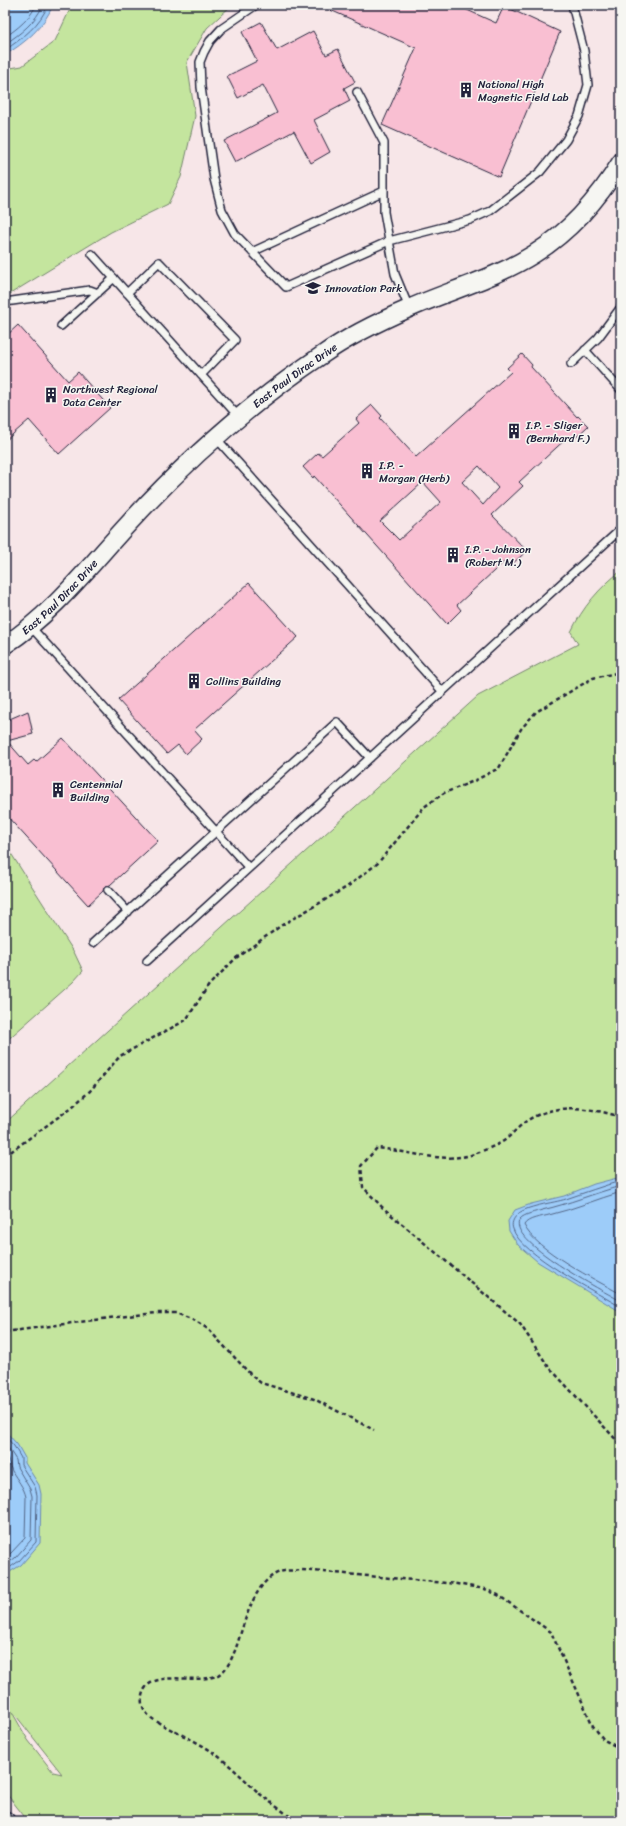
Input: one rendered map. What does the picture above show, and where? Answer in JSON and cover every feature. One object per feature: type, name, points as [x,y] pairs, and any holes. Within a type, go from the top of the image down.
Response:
[{"type":"street","name":"East Paul Dirac Drive","points":[[5,645],[31,627],[51,609],[130,522],[168,483],[239,418],[323,354],[363,330],[409,308],[482,280],[534,254],[560,236],[586,211],[606,187],[621,162]]},
{"type":"lane","points":[[256,5],[221,29],[204,52],[200,62],[200,87],[214,179],[222,210],[235,234],[286,287],[389,241],[470,220],[490,211],[540,172],[566,140],[579,116],[588,85],[584,51],[572,5]]},
{"type":"lane","points":[[357,92],[384,143],[384,212],[395,274],[409,308]]},
{"type":"lane","points":[[252,252],[384,191]]},
{"type":"lane","points":[[92,254],[239,418]]},
{"type":"lane","points":[[127,292],[159,262],[235,340],[201,375]]},
{"type":"lane","points":[[62,326],[114,278]]},
{"type":"lane","points":[[5,302],[90,290],[98,293]]},
{"type":"lane","points":[[571,364],[598,338],[621,307]]},
{"type":"lane","points":[[585,350],[621,390]]},
{"type":"lane","points":[[216,438],[442,691]]},
{"type":"lane","points":[[147,961],[621,529]]},
{"type":"lane","points":[[31,627],[248,868]]},
{"type":"lane","points":[[93,943],[337,722],[370,758]]},
{"type":"lane","points":[[108,890],[128,912]]},
{"type":"path","points":[[5,1156],[81,1099],[90,1091],[120,1056],[186,1020],[209,985],[236,958],[282,925],[347,887],[378,863],[424,807],[444,793],[474,781],[499,768],[521,729],[536,712],[593,678],[621,672]]},
{"type":"path","points":[[621,1117],[607,1112],[569,1107],[550,1110],[524,1123],[502,1142],[470,1155],[439,1158],[399,1150],[377,1148],[361,1166],[363,1187],[382,1207],[520,1324],[548,1366],[621,1445]]},
{"type":"path","points":[[5,1332],[117,1317],[157,1313],[176,1313],[196,1321],[208,1329],[246,1371],[261,1383],[314,1398],[374,1430]]},
{"type":"path","points":[[296,1821],[262,1795],[215,1754],[187,1736],[155,1721],[144,1709],[141,1702],[142,1694],[147,1686],[154,1681],[173,1679],[201,1680],[218,1675],[226,1668],[232,1657],[248,1611],[257,1593],[264,1582],[273,1575],[283,1571],[302,1570],[457,1584],[485,1589],[498,1595],[551,1632],[593,1726],[604,1740],[621,1749]]},
{"type":"green space","points":[[72,5],[232,5],[207,28],[187,62],[195,116],[181,177],[168,204],[111,232],[5,297],[5,69],[22,66],[55,41]]},
{"type":"green space","points":[[621,571],[621,1821],[28,1821],[5,1792],[5,1123],[478,696],[578,644],[571,632],[575,623],[592,598]],"holes":[[[13,1712],[62,1774],[53,1772],[28,1740]]]},
{"type":"green space","points":[[5,844],[74,952],[83,971],[73,982],[5,1042]]},
{"type":"water","points":[[5,5],[53,5],[45,20],[33,34],[5,55]]},
{"type":"water","points":[[621,1177],[621,1312],[538,1262],[518,1245],[509,1231],[508,1221],[515,1210],[531,1204],[564,1196],[594,1184]]},
{"type":"water","points":[[5,1431],[17,1444],[25,1458],[25,1463],[39,1485],[41,1494],[40,1543],[21,1565],[5,1575]]},
{"type":"building","name":"National High Magnetic Field Lab","points":[[319,5],[456,5],[496,23],[504,6],[560,32],[499,177],[382,125],[416,48]]},
{"type":"building","points":[[261,22],[277,50],[313,31],[326,55],[338,49],[355,82],[344,88],[350,101],[314,120],[330,152],[311,163],[294,131],[235,162],[224,141],[277,113],[263,85],[238,98],[227,76],[257,61],[242,32]]},
{"type":"building","name":"Northwest Regional Data Center","points":[[18,325],[68,381],[78,372],[110,408],[59,454],[29,420],[5,441],[5,337]]},
{"type":"building","points":[[522,354],[532,365],[531,367],[577,417],[578,416],[588,426],[573,440],[569,436],[519,482],[523,486],[492,515],[527,551],[512,564],[507,559],[457,605],[461,610],[447,624],[314,476],[313,478],[303,467],[318,453],[322,456],[359,423],[356,419],[372,405],[382,416],[380,418],[416,457],[511,372],[507,368]],"holes":[[[479,466],[498,488],[483,505],[462,482]],[[423,482],[441,502],[399,540],[380,521]]]},
{"type":"building","name":"Collins Building","points":[[249,583],[298,637],[194,730],[202,739],[186,754],[178,745],[167,754],[118,700]]},
{"type":"building","name":"Centennial Building","points":[[28,711],[33,734],[7,741],[28,765],[34,760],[36,762],[63,738],[158,841],[110,885],[104,887],[103,891],[88,905],[5,814],[5,721]]},
{"type":"place","name":"National High Magnetic Field Lab","points":[[466,90]]},
{"type":"place","name":"Innovation Park","points":[[313,288]]},
{"type":"place","name":"Northwest Regional Data Center","points":[[51,395]]},
{"type":"place","name":"I.P. - Sliger (Bernhard F.)","points":[[514,431]]},
{"type":"place","name":"I.P. - Morgan (Herb)","points":[[367,471]]},
{"type":"place","name":"I.P. - Johnson (Robert M.)","points":[[453,555]]},
{"type":"place","name":"Collins Building","points":[[194,681]]},
{"type":"place","name":"Centennial Building","points":[[58,790]]}]
